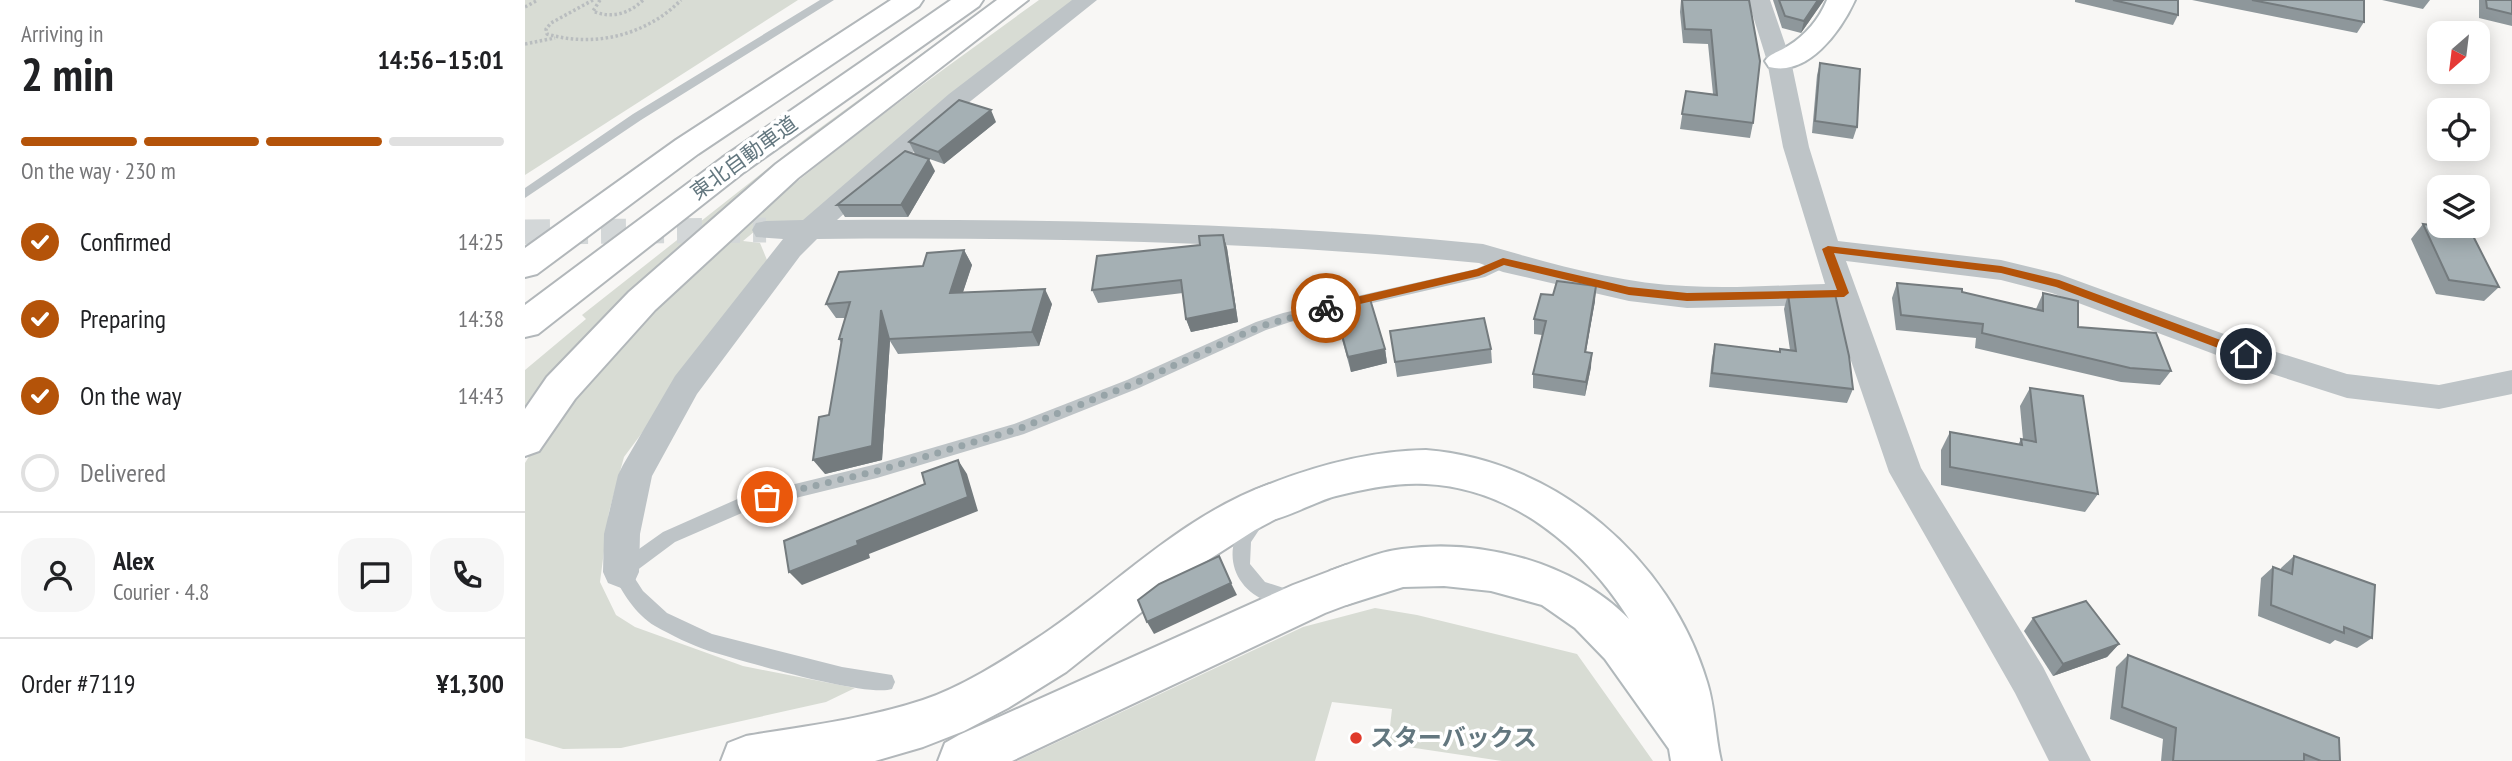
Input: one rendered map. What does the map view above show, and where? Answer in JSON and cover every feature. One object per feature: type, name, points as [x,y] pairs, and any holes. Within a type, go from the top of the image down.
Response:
[{"type":"main road","name":"東北自動車道","points":[[525,265],[698,140],[909,0]]},
{"type":"main road","name":"東北自動車道","points":[[525,324],[733,165],[969,0]]},
{"type":"main road","points":[[525,440],[561,387],[642,301],[787,171],[1014,0]]},
{"type":"main road","points":[[1779,61],[1794,57],[1816,38],[1836,13],[1841,0]]},
{"type":"main road","points":[[759,760],[884,735],[948,714],[1062,648],[1170,561],[1237,516],[1307,486],[1364,471],[1429,467],[1477,477],[1532,499],[1577,526],[1611,562],[1651,611],[1681,675],[1694,751]]},
{"type":"main road","points":[[963,761],[990,746],[1328,592],[1402,568],[1450,568],[1514,574],[1573,599],[1630,652],[1646,672],[1694,751]]},
{"type":"street","points":[[621,572],[622,534],[635,475],[686,385],[790,249],[958,100],[1086,0]]},
{"type":"street","points":[[1759,0],[1779,61],[1796,147],[1828,249],[1906,472],[2029,680],[2071,761]]},
{"type":"street","points":[[765,230],[1081,228],[1221,233],[1483,254],[1629,291],[1687,297],[1844,293]]},
{"type":"street","points":[[1828,249],[2001,270],[2059,284],[2246,354],[2347,386],[2439,397],[2512,382]]},
{"type":"lane","points":[[525,194],[637,117],[828,0]]},
{"type":"lane","points":[[885,682],[842,676],[709,642],[660,619],[636,597],[621,572],[669,537],[748,502],[877,471],[1018,429],[1133,384],[1261,326],[1479,272],[1503,261]]},
{"type":"lane","points":[[1270,502],[1243,540],[1240,557],[1245,573],[1258,589],[1273,598],[1328,592]]},
{"type":"path","points":[[525,7],[538,0]]},
{"type":"path","points":[[555,38],[547,34],[546,29],[551,23],[593,0]]},
{"type":"path","points":[[600,0],[593,11],[608,15],[633,8],[643,0]]},
{"type":"path","points":[[525,44],[555,38],[586,41],[630,32],[666,13],[681,0]]},
{"type":"shaded area","points":[[525,0],[798,0],[525,175]]},
{"type":"shaded area","points":[[1039,0],[1077,0],[808,223],[761,226],[743,241],[760,243],[767,260],[765,268],[624,457],[609,512],[600,582],[616,615],[635,627],[743,666],[855,688],[826,702],[621,748],[563,749],[525,738],[525,463],[531,453],[632,330],[727,240],[828,156]]},
{"type":"shaded area","points":[[942,39],[947,41],[525,418],[525,370],[586,319],[582,315],[809,136]]},
{"type":"shaded area","points":[[1375,608],[1417,615],[1577,654],[1653,761],[1502,761],[1388,744],[1392,709],[1332,702],[1315,761],[1017,761],[1303,627]]},
{"type":"building","points":[[1682,0],[1749,0],[1760,61],[1753,123],[1682,114],[1686,91],[1717,95],[1711,30],[1685,29]]},
{"type":"building","points":[[1779,0],[1818,0],[1804,21],[1785,16]]},
{"type":"building","points":[[2113,0],[2178,0],[2178,15]]},
{"type":"building","points":[[2252,0],[2364,0],[2364,22]]},
{"type":"building","points":[[2486,0],[2512,0],[2512,14],[2487,8]]},
{"type":"building","points":[[1820,63],[1860,69],[1857,127],[1815,121]]},
{"type":"building","points":[[959,100],[991,110],[938,152],[909,142]]},
{"type":"building","points":[[905,151],[929,159],[901,205],[837,205]]},
{"type":"building","points":[[1223,235],[1235,309],[1186,319],[1181,280],[1092,290],[1097,256],[1200,245],[1199,236]]},
{"type":"building","points":[[2430,238],[2474,238],[2499,287],[2449,280]]},
{"type":"building","points":[[964,250],[950,293],[1045,289],[1032,332],[889,339],[881,310],[872,446],[813,460],[819,417],[829,415],[842,339],[839,339],[850,302],[826,304],[839,272],[923,266],[927,253]]},
{"type":"building","points":[[1557,281],[1596,286],[1585,352],[1592,353],[1586,382],[1533,374],[1546,321],[1534,319],[1541,294],[1553,295]]},
{"type":"building","points":[[1897,283],[1962,289],[1962,292],[2043,311],[2043,293],[2078,301],[2078,327],[2156,333],[2171,371],[2130,368],[1982,333],[1983,324],[1901,315]]},
{"type":"building","points":[[1788,294],[1835,294],[1849,356],[1853,389],[1712,373],[1715,344],[1780,352],[1780,349],[1796,351]]},
{"type":"building","points":[[1370,299],[1385,349],[1348,357],[1334,306]]},
{"type":"building","points":[[1484,318],[1491,349],[1395,362],[1390,331]]},
{"type":"building","points":[[2030,388],[2083,396],[2098,494],[1950,467],[1950,432],[2022,445],[2021,439],[2036,442]]},
{"type":"building","points":[[958,460],[968,497],[857,541],[858,545],[789,572],[784,541],[925,484],[922,473]]},
{"type":"building","points":[[1219,556],[1231,583],[1147,622],[1138,600],[1159,584]]},
{"type":"building","points":[[2294,556],[2375,585],[2372,638],[2344,627],[2344,633],[2271,605],[2273,567],[2292,574]]},
{"type":"building","points":[[2086,601],[2119,644],[2063,664],[2033,618]]},
{"type":"building","points":[[2128,655],[2339,738],[2340,761],[2321,761],[2304,754],[2304,761],[2173,761],[2176,728],[2122,707]]},
{"type":"tunnel","points":[[525,232],[766,230]]},
{"type":"way so far","points":[[767,497],[877,471],[1018,429],[1133,384],[1261,326],[1326,308]]},
{"type":"place","name":"スターバックス","points":[[1356,738]]},
{"type":"route","points":[[1326,308],[1479,272],[1503,261],[1629,291],[1687,297],[1844,293],[1828,249],[2001,270],[2059,284],[2246,354]]}]
